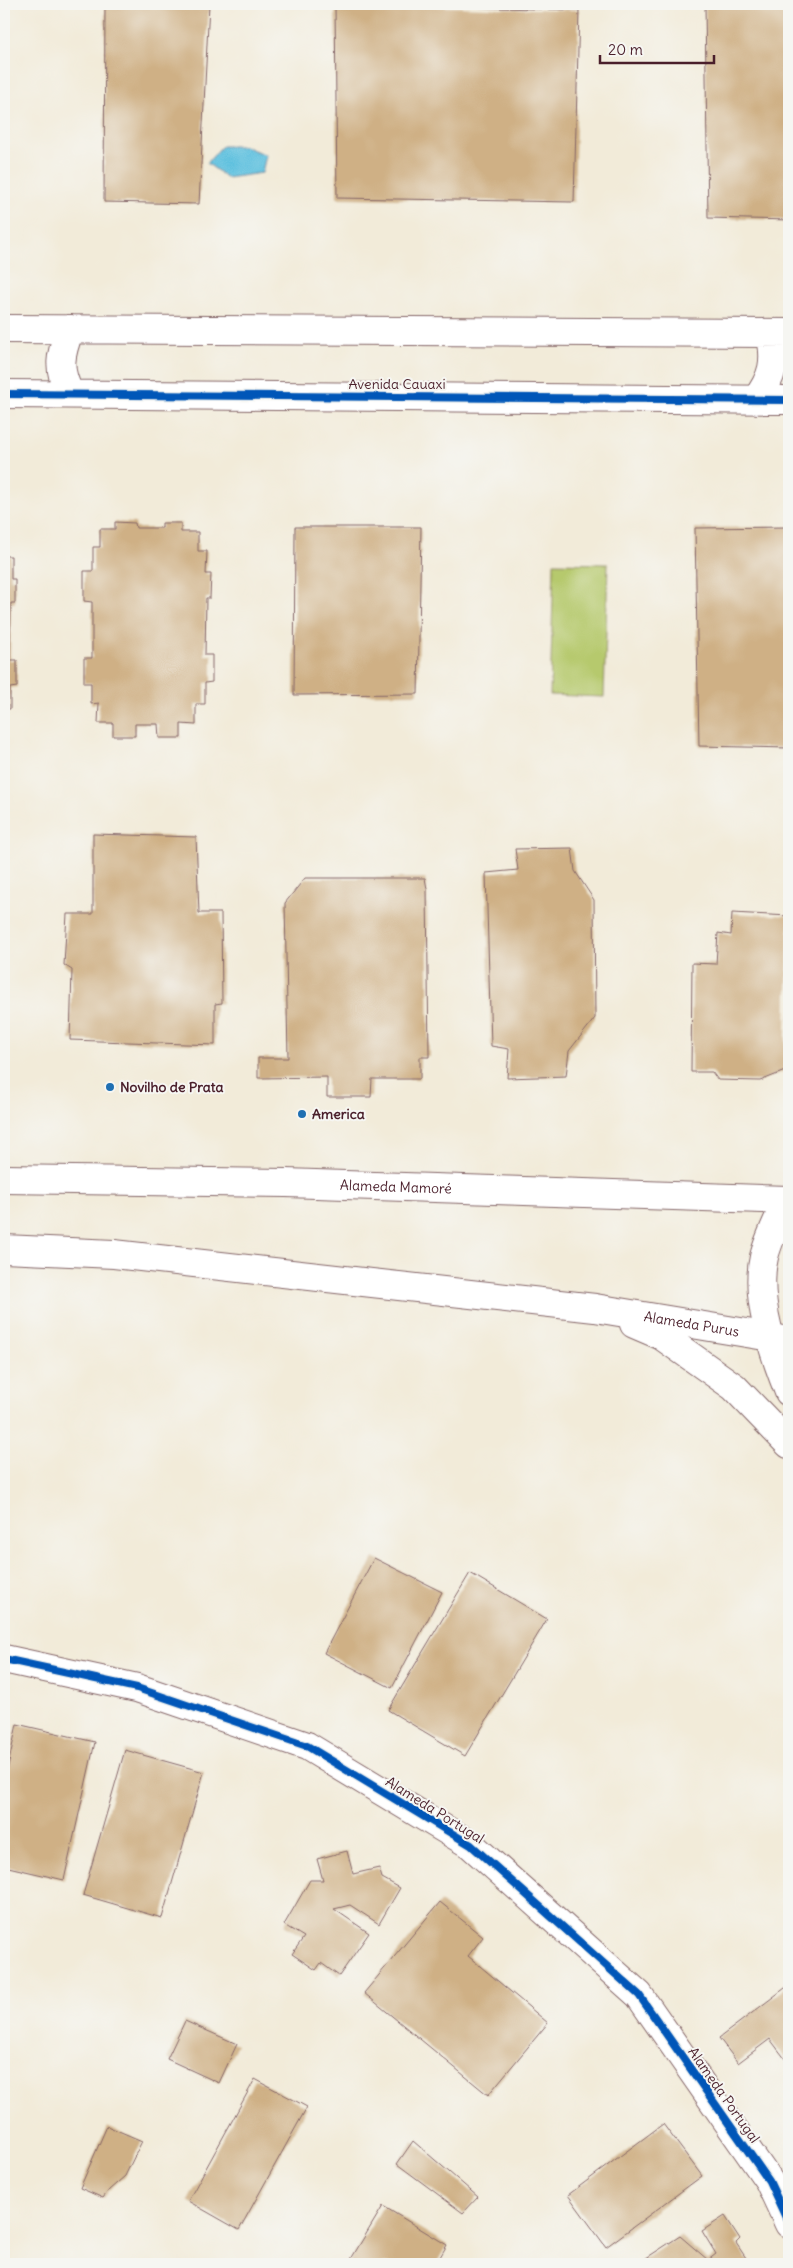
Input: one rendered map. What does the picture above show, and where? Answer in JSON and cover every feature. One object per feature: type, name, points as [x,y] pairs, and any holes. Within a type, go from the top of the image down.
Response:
[{"type":"street","points":[[4,329],[780,333],[775,359],[766,386],[756,400]]},
{"type":"street","points":[[35,329],[44,370],[35,394]]},
{"type":"street","points":[[70,329],[63,346],[60,366],[63,381],[70,394]]},
{"type":"street","name":"Avenida Cauaxi","points":[[4,394],[789,400]]},
{"type":"street","name":"Alameda Mamoré","points":[[4,1179],[286,1183],[788,1200]]},
{"type":"street","points":[[788,1200],[775,1226],[764,1258],[761,1290],[780,1340],[789,1392]]},
{"type":"street","points":[[4,1249],[114,1254],[596,1308],[662,1336],[734,1387],[789,1444]]},
{"type":"street","name":"Alameda Purus","points":[[596,1308],[780,1340]]},
{"type":"street","name":"Alameda Portugal","points":[[4,1659],[137,1688],[307,1746],[471,1845],[639,1995],[769,2181],[789,2224]]},
{"type":"green space","points":[[554,563],[608,564],[604,697],[550,695]]},
{"type":"water","points":[[222,146],[244,146],[266,155],[262,173],[227,178],[207,163]]},
{"type":"building","points":[[105,4],[209,4],[199,204],[104,202]]},
{"type":"building","points":[[335,4],[579,10],[574,202],[337,198]]},
{"type":"building","points":[[705,4],[789,4],[789,220],[708,218]]},
{"type":"building","points":[[115,522],[135,523],[136,528],[162,528],[162,523],[181,523],[181,532],[198,532],[198,551],[207,551],[206,574],[211,574],[210,598],[206,598],[205,655],[212,655],[212,682],[205,683],[205,704],[196,704],[196,725],[181,724],[181,738],[159,738],[158,724],[135,724],[135,736],[113,736],[113,723],[98,723],[99,703],[91,704],[91,683],[84,683],[84,658],[92,658],[92,602],[84,601],[84,571],[93,571],[93,547],[100,547],[100,529],[115,529]]},
{"type":"building","points":[[295,527],[421,527],[418,694],[294,695]]},
{"type":"building","points":[[789,527],[789,748],[699,746],[695,528]]},
{"type":"building","points":[[4,556],[11,556],[11,579],[15,579],[15,603],[11,603],[10,660],[17,660],[17,687],[10,688],[10,709],[4,709]]},
{"type":"building","points":[[93,834],[196,837],[199,913],[221,913],[222,1003],[215,1004],[215,1045],[70,1040],[72,970],[64,965],[67,914],[93,914]]},
{"type":"building","points":[[572,848],[575,871],[594,900],[595,1018],[569,1051],[566,1076],[507,1078],[509,1049],[491,1046],[486,873],[518,870],[515,849]]},
{"type":"building","points":[[305,878],[425,878],[427,889],[429,1057],[420,1057],[420,1079],[372,1079],[371,1097],[327,1097],[327,1077],[258,1078],[258,1058],[288,1058],[285,903]]},
{"type":"building","points":[[732,913],[789,916],[785,1071],[760,1081],[718,1080],[712,1072],[691,1072],[692,963],[716,964],[718,933],[731,935]]},
{"type":"building","points":[[374,1558],[442,1592],[392,1688],[324,1653]]},
{"type":"building","points":[[470,1573],[547,1619],[465,1756],[388,1710]]},
{"type":"building","points":[[17,1724],[95,1742],[64,1880],[4,1866],[4,1785]]},
{"type":"building","points":[[125,1750],[204,1772],[162,1918],[83,1895]]},
{"type":"building","points":[[347,1851],[353,1874],[379,1868],[382,1878],[400,1888],[379,1924],[350,1905],[334,1909],[369,1933],[339,1976],[321,1963],[316,1970],[292,1954],[304,1937],[284,1925],[310,1880],[323,1880],[317,1859]]},
{"type":"building","points":[[440,1902],[483,1937],[468,1956],[548,2023],[488,2095],[364,1993]]},
{"type":"building","points":[[789,1985],[789,2064],[770,2039],[738,2063],[719,2038]]},
{"type":"building","points":[[185,2021],[237,2044],[219,2083],[167,2059]]},
{"type":"building","points":[[255,2079],[307,2107],[239,2230],[188,2201]]},
{"type":"building","points":[[663,2124],[702,2176],[606,2247],[568,2195]]},
{"type":"building","points":[[107,2126],[142,2141],[125,2176],[103,2198],[80,2188]]},
{"type":"building","points":[[413,2141],[478,2197],[463,2213],[397,2164]]},
{"type":"building","points":[[383,2206],[447,2245],[436,2264],[348,2264]]},
{"type":"building","points":[[725,2216],[740,2239],[736,2243],[750,2264],[637,2264],[680,2236],[708,2260],[716,2254],[702,2231]]},
{"type":"cycle path","points":[[4,394],[789,400]]},
{"type":"cycle path","points":[[4,1659],[137,1688],[307,1746],[471,1845],[639,1995],[769,2181],[789,2224]]},
{"type":"place","name":"Novilho de Prata","points":[[110,1087]]},
{"type":"place","name":"America","points":[[302,1114]]}]
